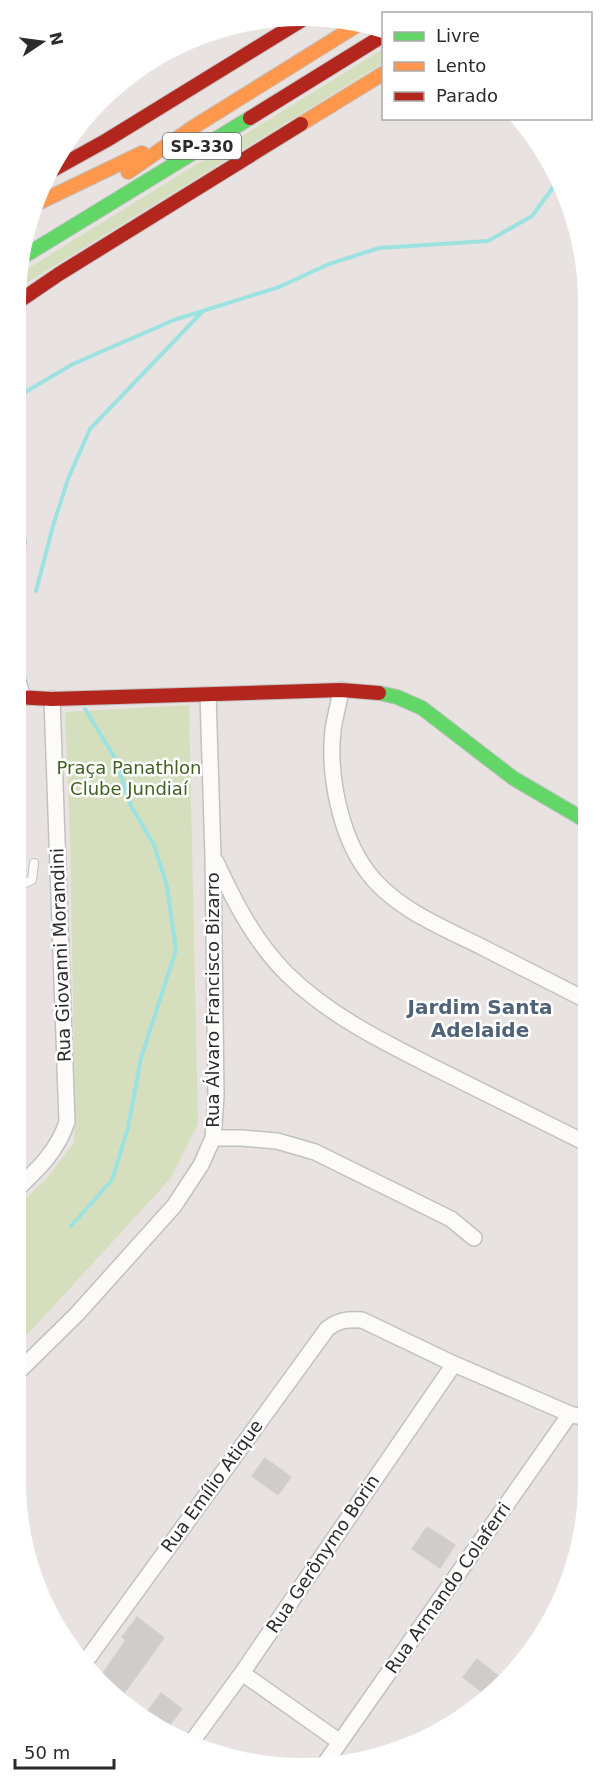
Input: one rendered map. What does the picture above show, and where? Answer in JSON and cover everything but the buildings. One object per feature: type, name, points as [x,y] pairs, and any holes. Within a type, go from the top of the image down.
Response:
[{"type":"main road","points":[[63,165],[107,140],[292,26]]},
{"type":"main road","name":"SP-330","points":[[118,179],[192,128],[349,30]]},
{"type":"main road","name":"SP-330","points":[[30,252],[380,37]]},
{"type":"main road","points":[[26,295],[382,74]]},
{"type":"main road","points":[[46,199],[192,128]]},
{"type":"main road","points":[[26,698],[341,690],[373,692],[397,697],[422,708],[513,778],[578,816]]},
{"type":"street","points":[[341,690],[333,730],[333,768],[338,804],[349,840],[366,870],[390,895],[421,916],[578,996]]},
{"type":"street","name":"Rua Álvaro Francisco Bizarro","points":[[26,1364],[77,1314],[174,1206],[201,1165],[213,1138],[216,1096],[208,694]]},
{"type":"street","name":"Rua Giovanni Morandini","points":[[26,1181],[44,1164],[62,1139],[67,1122],[52,699]]},
{"type":"street","points":[[213,857],[251,931],[286,973],[331,1011],[368,1034],[578,1139]]},
{"type":"street","points":[[213,1138],[277,1141],[315,1152],[451,1219],[474,1238]]},
{"type":"street","name":"Rua Emílio Atique","points":[[89,1657],[327,1329],[337,1321],[362,1320],[454,1364]]},
{"type":"street","points":[[454,1364],[578,1416]]},
{"type":"street","name":"Rua Gerônymo Borin","points":[[196,1736],[242,1673],[454,1364]]},
{"type":"street","name":"Rua Armando Colaferri","points":[[330,1756],[570,1414]]},
{"type":"street","points":[[242,1673],[340,1742]]},
{"type":"lane","points":[[26,883],[32,880],[34,863]]},
{"type":"green space","points":[[382,50],[382,64],[26,283],[28,269]]},
{"type":"green space","name":"Praça Panathlon Clube Jundiaí","points":[[189,705],[198,1124],[171,1178],[26,1336],[26,1198],[48,1177],[74,1143],[70,835],[65,712]]},
{"type":"waterway","points":[[26,392],[73,364],[174,320],[279,287],[329,264],[379,248],[488,241],[532,216],[553,187]]},
{"type":"waterway","points":[[36,591],[68,479],[90,429],[203,311]]},
{"type":"waterway","points":[[71,1226],[112,1180],[128,1128],[141,1058],[176,950],[167,886],[154,845],[131,806],[115,758],[85,709]]},
{"type":"traffic: fast","points":[[30,252],[250,118]]},
{"type":"traffic: fast","points":[[379,693],[397,697],[422,708],[513,778],[578,816]]},
{"type":"traffic: slow","points":[[128,172],[192,128],[349,30]]},
{"type":"traffic: slow","points":[[301,124],[382,74]]},
{"type":"traffic: slow","points":[[46,199],[142,153]]},
{"type":"traffic: jam","points":[[63,165],[107,140],[292,26]]},
{"type":"traffic: jam","points":[[250,118],[381,37]]},
{"type":"traffic: jam","points":[[26,296],[301,124]]},
{"type":"traffic: jam","points":[[26,698],[52,699],[341,690],[379,693]]},
{"type":"district","name":"Jardim Santa Adelaide","points":[[480,1018]]}]
